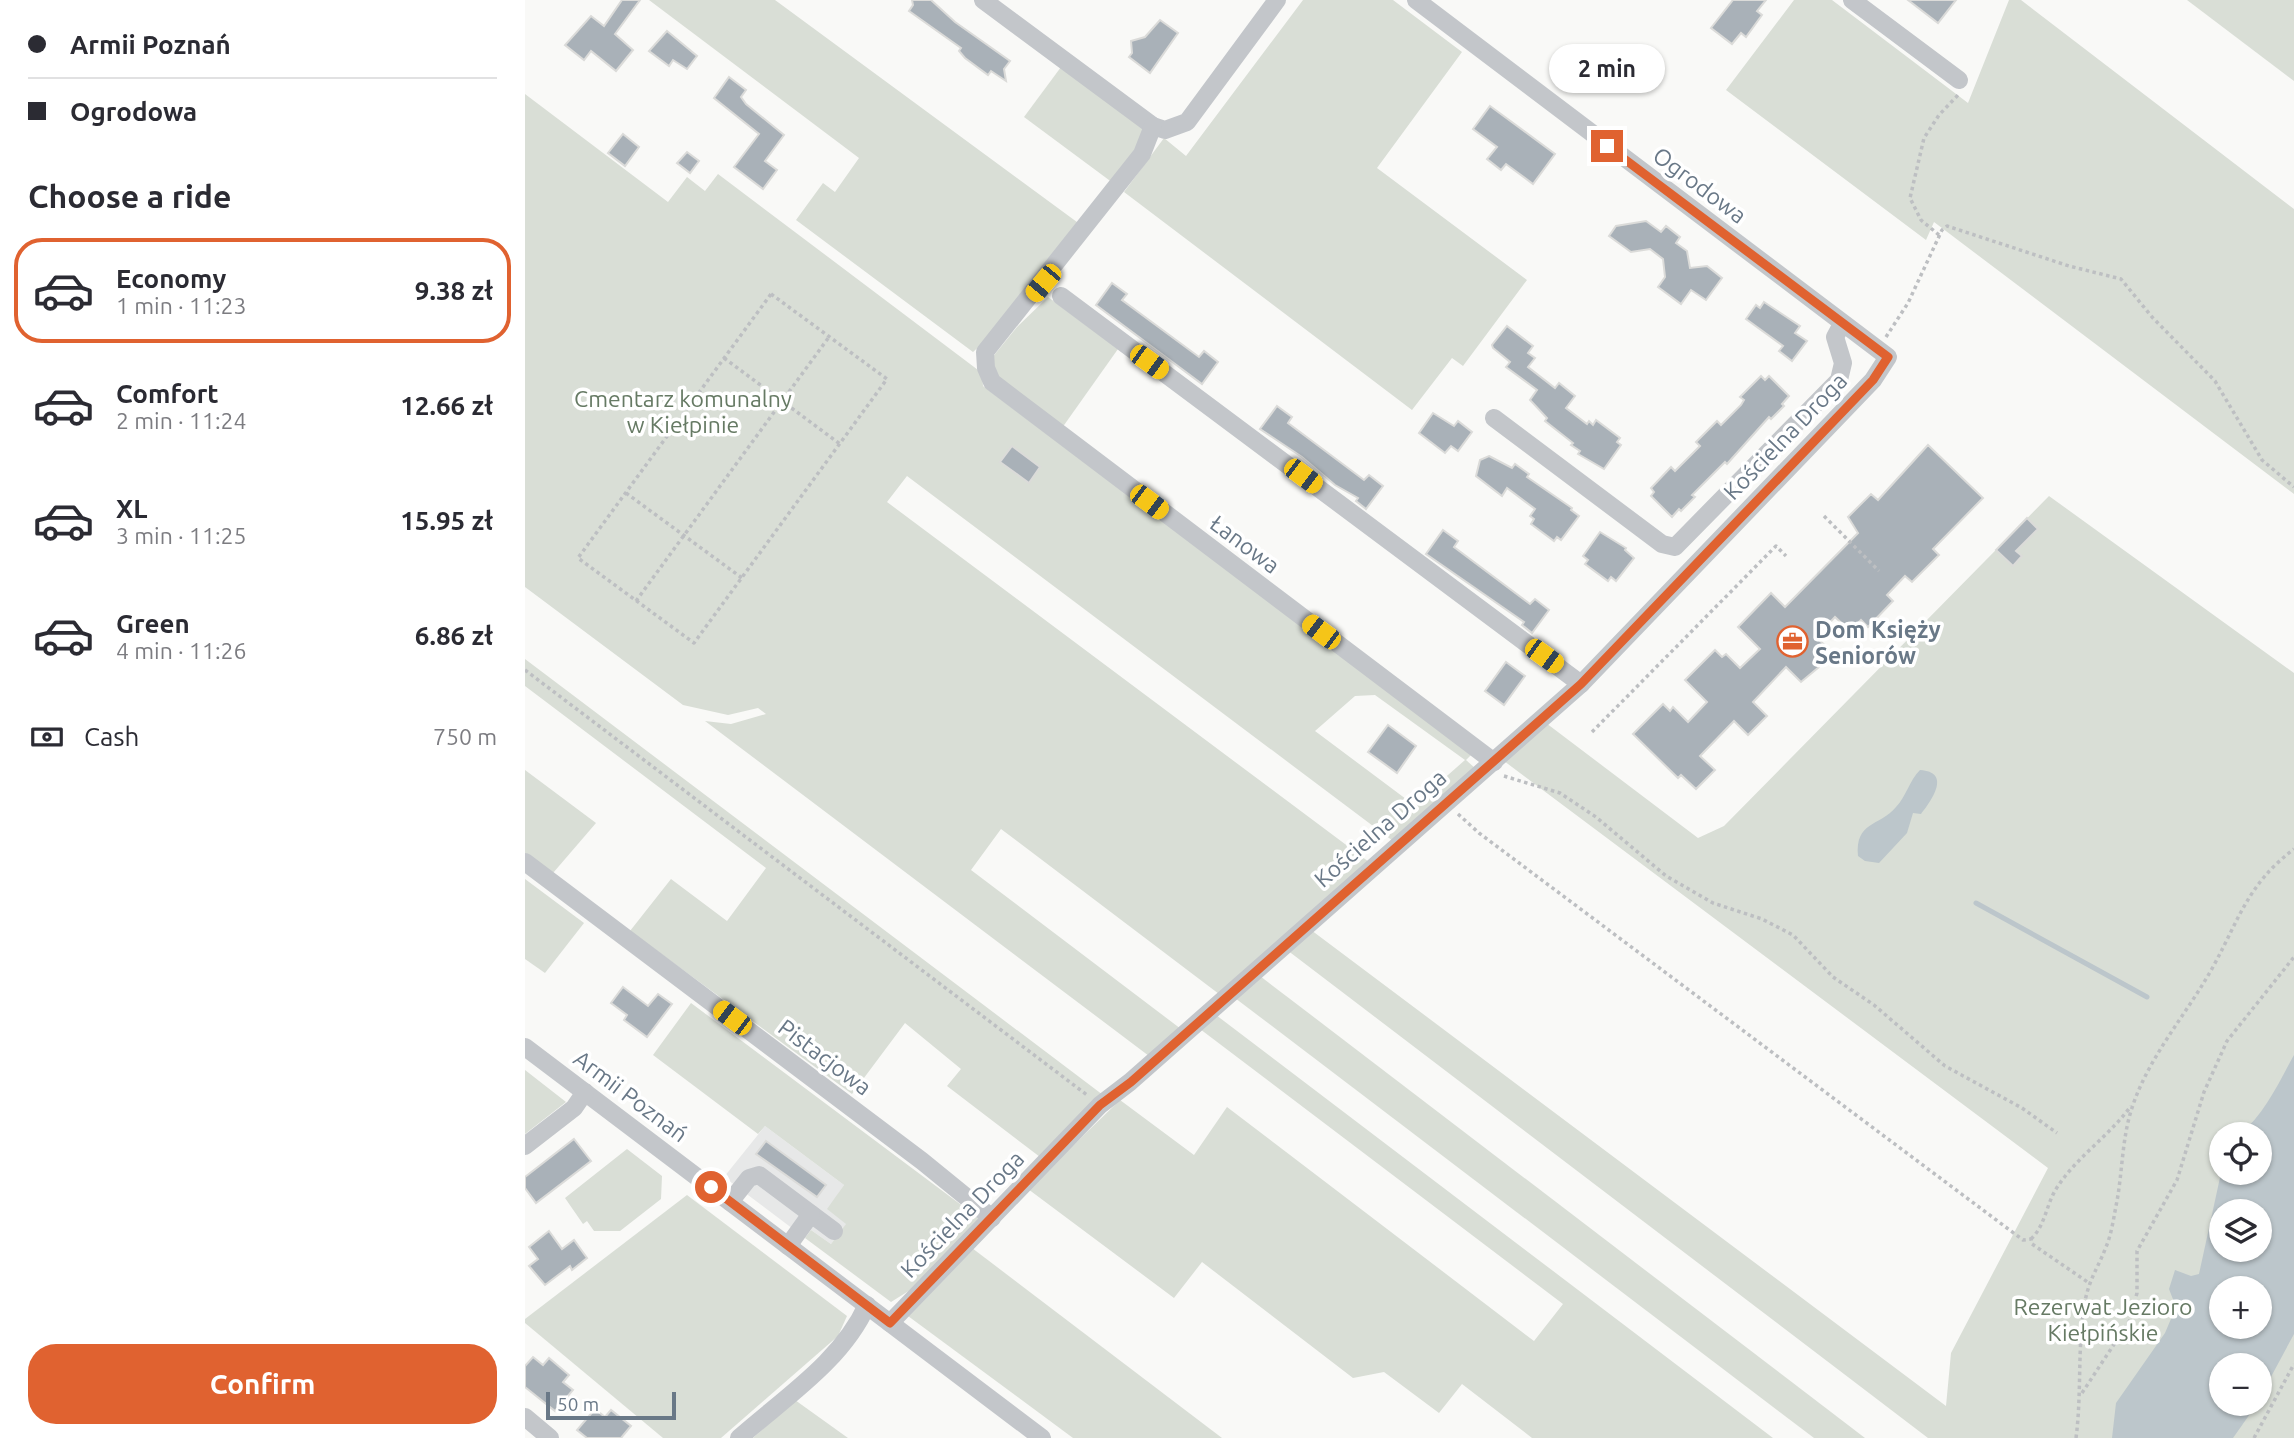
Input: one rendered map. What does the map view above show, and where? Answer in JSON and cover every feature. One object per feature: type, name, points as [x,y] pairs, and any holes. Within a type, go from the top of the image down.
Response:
[{"type":"street","points":[[983,0],[1153,126],[1165,130],[1187,122],[1277,0]]},
{"type":"street","name":"Ogrodowa","points":[[1416,0],[1882,353]]},
{"type":"street","points":[[1852,0],[1959,80]]},
{"type":"street","name":"Łanowa","points":[[1153,126],[1142,154],[985,352],[986,368],[998,389],[1490,766]]},
{"type":"street","points":[[1061,296],[1581,684]]},
{"type":"street","points":[[1494,418],[1662,544],[1675,547],[1683,542],[1839,380],[1843,363],[1835,337],[1842,324]]},
{"type":"street","name":"Kościelna Droga","points":[[890,1323],[1100,1105],[1131,1082],[1581,684],[1873,380],[1882,353]]},
{"type":"street","name":"Pistacjowa","points":[[525,862],[922,1161],[992,1218]]},
{"type":"street","name":"Armii Poznań","points":[[525,1047],[1042,1438]]},
{"type":"street","points":[[525,1146],[574,1108],[585,1093]]},
{"type":"street","points":[[730,1202],[749,1178],[759,1175],[834,1231]]},
{"type":"street","points":[[788,1246],[811,1214]]},
{"type":"street","points":[[739,1438],[840,1349],[856,1329],[867,1305]]},
{"type":"street","points":[[525,1417],[550,1438]]},
{"type":"path","points":[[1939,235],[1921,220],[1910,198],[1924,138],[1939,115],[1955,99],[1959,80]]},
{"type":"path","points":[[1882,353],[1944,228],[1954,227],[2069,266],[2121,279],[2152,317],[2215,381],[2262,460],[2294,487]]},
{"type":"path","points":[[771,294],[887,379],[694,643],[578,558],[724,358],[771,294]]},
{"type":"path","points":[[636,601],[829,336]]},
{"type":"path","points":[[724,358],[840,443]]},
{"type":"path","points":[[626,493],[742,578]]},
{"type":"path","points":[[1824,516],[1879,571]]},
{"type":"path","points":[[1592,732],[1776,546],[1786,556]]},
{"type":"path","points":[[525,670],[1100,1105]]},
{"type":"path","points":[[1490,766],[1560,793],[1596,817],[1666,876],[1713,903],[1762,919],[1793,935],[1833,977],[1874,1005],[1945,1066],[2022,1108],[2057,1133]]},
{"type":"path","points":[[1446,803],[1473,824],[1479,833],[2023,1240],[2031,1239],[2038,1232],[2059,1184],[2116,1128],[2134,1101]]},
{"type":"path","points":[[2076,1438],[2080,1396],[2079,1346],[2089,1283],[2106,1247],[2117,1199],[2124,1138],[2134,1101],[2153,1059],[2182,1020],[2215,963],[2246,899],[2263,877],[2294,849]]},
{"type":"path","points":[[2080,1396],[2130,1320],[2137,1293],[2137,1251],[2177,1180],[2204,1092],[2227,1041],[2294,957]]},
{"type":"path","points":[[2031,1239],[2032,1244],[2089,1283]]},
{"type":"path","points":[[2254,1438],[2294,1364]]},
{"type":"shaded area","points":[[1920,770],[1929,772],[1937,781],[1930,801],[1921,814],[1913,813],[1907,833],[1879,863],[1865,861],[1858,856],[1860,836],[1864,830],[1896,807]]},
{"type":"shaded area","points":[[2294,1055],[2294,1334],[2272,1375],[2272,1353],[2209,1353],[2209,1416],[2249,1416],[2233,1438],[2112,1438],[2116,1403],[2165,1333],[2176,1307],[2169,1289],[2175,1270],[2191,1276],[2199,1274],[2209,1228],[2209,1262],[2272,1262],[2272,1199],[2215,1199],[2218,1185],[2272,1185],[2272,1122],[2252,1122],[2277,1087]]},
{"type":"shaded area","points":[[765,1126],[844,1185],[838,1194],[847,1224],[831,1244],[811,1230],[805,1238],[724,1177]]},
{"type":"green space","points":[[649,0],[775,0],[1081,225],[994,333],[973,352],[796,220],[823,183],[835,192],[859,158]]},
{"type":"green space","points":[[1303,0],[1393,0],[1462,52],[1377,168],[1527,280],[1463,366],[1452,358],[1412,410],[1124,192],[1164,138],[1186,156]]},
{"type":"green space","points":[[1794,0],[1832,0],[1968,103],[2009,0],[2021,0],[2294,209],[2294,494],[1934,222],[1926,240],[1726,90]]},
{"type":"green space","points":[[2187,0],[2294,0],[2294,81]]},
{"type":"green space","points":[[1064,63],[1142,127],[1142,141],[1113,183],[1024,117]]},
{"type":"green space","name":"Cmentarz komunalny w Kiełpinie","points":[[525,94],[668,202],[687,177],[705,191],[718,174],[982,373],[983,386],[1472,754],[1466,760],[1476,769],[1393,841],[907,476],[887,502],[1369,862],[1219,994],[1001,829],[971,870],[1181,1029],[1149,1056],[705,721],[731,724],[766,714],[758,708],[728,715],[683,705],[525,587]],"holes":[[[1375,695],[1465,760],[1414,805],[1315,731],[1355,696]]]},
{"type":"green space","points":[[1048,297],[1118,349],[1062,428],[996,378],[991,359],[1017,327]]},
{"type":"green space","name":"Rezerwat Jezioro Kiełpińskie","points":[[2049,496],[2294,673],[2294,1438],[1928,1438],[1287,950],[1311,930],[1946,1406],[1951,1353],[2048,1168],[1504,761],[1546,723],[1698,838],[1724,826]]},
{"type":"green space","points":[[525,659],[1103,1095],[1040,1157],[947,1086],[961,1069],[905,1023],[852,1094],[630,931],[671,879],[727,921],[766,868],[525,686]]},
{"type":"green space","points":[[525,770],[596,823],[553,873],[525,853]]},
{"type":"green space","points":[[525,879],[584,923],[545,973],[525,959]]},
{"type":"green space","points":[[1260,976],[1865,1438],[1814,1438],[1235,998]]},
{"type":"green space","points":[[691,1003],[980,1219],[915,1287],[891,1302],[805,1238],[811,1230],[831,1244],[846,1224],[827,1209],[844,1185],[765,1126],[758,1134],[653,1055]]},
{"type":"green space","points":[[1216,1015],[1773,1438],[1532,1438],[1462,1384],[1439,1413],[1384,1372],[1353,1378],[1202,1262],[1174,1298],[1028,1189],[1120,1100],[1194,1155],[1227,1107],[1534,1341],[1563,1304],[1200,1029]]},
{"type":"green space","points":[[525,1070],[566,1102],[525,1134]]},
{"type":"green space","points":[[627,1149],[662,1176],[661,1199],[620,1231],[594,1231],[587,1221],[583,1224],[565,1198]]},
{"type":"green space","points":[[687,1195],[847,1316],[838,1336],[721,1438],[663,1438],[525,1323],[525,1319]]},
{"type":"green space","points":[[972,1248],[1222,1438],[1073,1438],[908,1316]]},
{"type":"green space","points":[[795,1400],[848,1438],[753,1438]]},
{"type":"building","points":[[622,0],[640,0],[615,34],[633,50],[616,71],[591,51],[584,60],[565,45],[591,16],[604,26]]},
{"type":"building","points":[[912,0],[931,0],[955,22],[1010,61],[1004,69],[1006,81],[991,71],[988,75],[965,58],[959,51],[961,48],[909,11],[913,5]]},
{"type":"building","points":[[1733,0],[1766,0],[1757,11],[1762,15],[1746,37],[1741,33],[1732,44],[1711,28]]},
{"type":"building","points":[[1908,0],[1956,0],[1938,23]]},
{"type":"building","points":[[1160,20],[1178,33],[1150,73],[1129,57],[1132,53],[1131,41],[1145,37]]},
{"type":"building","points":[[667,31],[697,56],[687,69],[673,60],[669,66],[649,51]]},
{"type":"building","points":[[729,77],[746,90],[741,97],[746,104],[784,135],[765,161],[777,170],[763,189],[734,167],[759,134],[714,98]]},
{"type":"building","points":[[1490,106],[1555,154],[1533,184],[1506,164],[1501,170],[1487,159],[1497,147],[1473,129]]},
{"type":"building","points":[[623,134],[639,147],[625,166],[608,153]]},
{"type":"building","points":[[687,152],[699,161],[690,173],[677,163]]},
{"type":"building","points":[[1646,221],[1661,232],[1666,226],[1680,237],[1676,243],[1687,251],[1690,268],[1707,266],[1722,278],[1706,300],[1691,290],[1681,304],[1658,287],[1665,277],[1663,259],[1650,249],[1631,252],[1609,236],[1616,226]]},
{"type":"building","points":[[1112,283],[1127,294],[1122,300],[1199,357],[1204,351],[1218,362],[1202,384],[1096,305]]},
{"type":"building","points":[[1764,302],[1800,326],[1795,333],[1807,341],[1792,361],[1779,351],[1783,346],[1746,319],[1756,305],[1760,308]]},
{"type":"building","points":[[1507,326],[1533,346],[1528,353],[1535,358],[1528,367],[1555,388],[1559,383],[1575,396],[1566,408],[1587,424],[1589,421],[1593,425],[1596,420],[1620,438],[1617,442],[1621,445],[1604,469],[1578,454],[1580,451],[1571,445],[1573,443],[1545,421],[1547,418],[1530,400],[1537,390],[1506,367],[1510,362],[1493,348],[1492,345]]},
{"type":"building","points":[[1761,376],[1765,380],[1769,376],[1789,396],[1782,404],[1784,406],[1771,419],[1769,417],[1727,464],[1725,462],[1692,495],[1695,497],[1672,517],[1651,496],[1654,492],[1651,488],[1671,467],[1675,471],[1700,446],[1696,442],[1717,421],[1721,425],[1741,405],[1744,400],[1740,397]]},
{"type":"building","points":[[1277,406],[1292,417],[1288,423],[1364,480],[1369,475],[1383,486],[1366,509],[1356,501],[1358,498],[1335,485],[1302,457],[1260,429]]},
{"type":"building","points":[[1433,413],[1454,426],[1458,421],[1472,432],[1458,451],[1451,446],[1445,453],[1419,433]]},
{"type":"building","points":[[1928,445],[1983,498],[1933,549],[1939,555],[1912,582],[1905,576],[1887,595],[1893,601],[1868,627],[1861,620],[1850,631],[1835,617],[1816,637],[1831,651],[1819,667],[1801,682],[1786,667],[1753,702],[1767,716],[1748,735],[1734,721],[1700,756],[1715,770],[1696,789],[1681,775],[1678,778],[1633,734],[1663,704],[1670,711],[1673,707],[1688,722],[1707,702],[1685,680],[1715,650],[1722,657],[1726,654],[1740,668],[1760,649],[1738,627],[1771,593],[1785,607],[1858,533],[1848,517],[1871,494],[1878,500]]},
{"type":"building","points":[[1012,446],[1040,467],[1029,483],[1000,462]]},
{"type":"building","points":[[1489,456],[1512,468],[1515,464],[1529,474],[1527,477],[1572,508],[1579,516],[1561,540],[1557,537],[1554,541],[1531,524],[1534,519],[1530,516],[1535,509],[1507,488],[1502,496],[1476,476],[1480,460]]},
{"type":"building","points":[[2027,518],[2038,529],[2016,551],[2022,556],[2013,566],[1996,550]]},
{"type":"building","points":[[1443,530],[1458,541],[1454,547],[1530,604],[1535,599],[1549,610],[1532,633],[1522,625],[1524,622],[1426,554]]},
{"type":"building","points":[[1600,532],[1626,548],[1634,558],[1616,581],[1611,577],[1608,581],[1585,564],[1588,560],[1583,556]]},
{"type":"building","points":[[1506,662],[1525,676],[1504,705],[1485,691]]},
{"type":"building","points":[[1388,725],[1416,746],[1397,773],[1368,752]]},
{"type":"building","points":[[623,987],[648,1006],[658,994],[672,1004],[647,1037],[624,1020],[627,1015],[611,1003]]},
{"type":"building","points":[[574,1139],[591,1161],[536,1203],[525,1188],[525,1177]]},
{"type":"building","points":[[766,1141],[826,1185],[817,1197],[756,1154]]},
{"type":"building","points":[[549,1231],[562,1249],[574,1240],[587,1258],[572,1270],[570,1266],[545,1285],[529,1266],[538,1259],[529,1247]]},
{"type":"building","points":[[533,1357],[543,1365],[549,1358],[569,1375],[563,1382],[573,1390],[555,1411],[525,1387],[525,1366]]},
{"type":"building","points":[[595,1409],[605,1417],[611,1410],[631,1426],[621,1438],[587,1438],[577,1430]]},
{"type":"waterway","points":[[1976,903],[2147,997]]},
{"type":"place","name":"Dom Księży Seniorów","points":[[1792,642]]},
{"type":"route","points":[[711,1187],[890,1323],[1100,1105],[1131,1082],[1581,684],[1873,380],[1888,357],[1607,146]]}]
